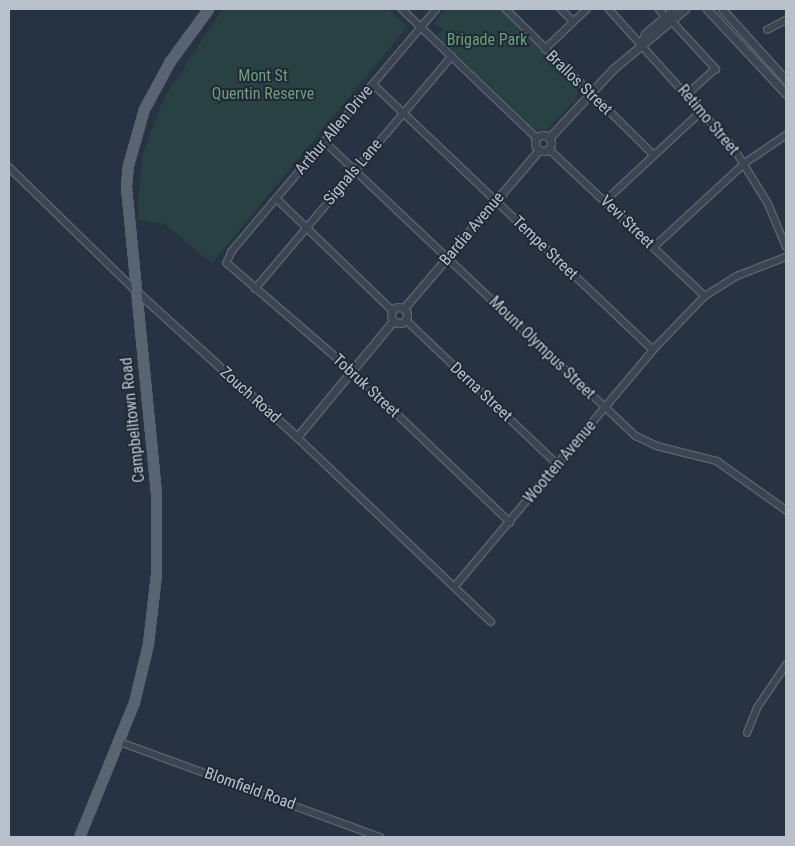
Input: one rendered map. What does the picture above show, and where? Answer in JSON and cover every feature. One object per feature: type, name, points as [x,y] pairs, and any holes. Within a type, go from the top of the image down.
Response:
[{"type":"main road","name":"Campbelltown Road","points":[[79,837],[120,742],[134,702],[148,644],[158,540],[126,186],[136,130],[170,61],[208,9]]},
{"type":"street","points":[[402,9],[538,138],[539,150],[549,148],[549,138],[588,93],[641,43],[650,40],[674,9]]},
{"type":"street","name":"Arthur Allen Drive","points":[[232,252],[438,9]]},
{"type":"street","name":"Brallos Street","points":[[506,9],[588,93],[654,155]]},
{"type":"street","points":[[561,9],[574,21]]},
{"type":"street","points":[[545,49],[587,9]]},
{"type":"street","name":"Retimo Street","points":[[609,9],[687,94],[745,163],[768,203],[786,246]]},
{"type":"street","points":[[659,9],[716,69],[687,94]]},
{"type":"street","points":[[668,18],[685,9]]},
{"type":"street","points":[[707,9],[786,94]]},
{"type":"street","points":[[722,9],[786,80]]},
{"type":"street","points":[[767,30],[785,23]]},
{"type":"street","name":"Signals Lane","points":[[255,290],[452,56]]},
{"type":"street","name":"Tempe Street","points":[[373,84],[653,350]]},
{"type":"street","points":[[605,201],[702,111]]},
{"type":"street","points":[[654,247],[745,163],[786,136]]},
{"type":"street","points":[[538,138],[549,138]]},
{"type":"street","name":"Mount Olympus Street","points":[[325,142],[605,408],[648,443],[717,461],[786,510]]},
{"type":"street","name":"Vevi Street","points":[[549,148],[705,296]]},
{"type":"street","name":"Bardia Avenue","points":[[404,308],[539,150]]},
{"type":"street","name":"Zouch Road","points":[[9,166],[154,308],[297,437],[456,585],[491,622]]},
{"type":"street","points":[[277,199],[392,310],[394,321]]},
{"type":"street","name":"Tobruk Street","points":[[232,252],[226,263],[228,267],[352,371],[510,522]]},
{"type":"street","name":"Wootten Avenue","points":[[456,585],[653,350],[705,296],[737,276],[786,257]]},
{"type":"street","points":[[297,437],[394,321],[406,320],[408,315],[404,308],[399,306],[392,310]]},
{"type":"street","points":[[137,314],[146,307],[154,308]]},
{"type":"street","name":"Derna Street","points":[[406,320],[557,464]]},
{"type":"street","points":[[747,733],[757,708],[786,665]]},
{"type":"street","name":"Blomfield Road","points":[[120,742],[380,837]]},
{"type":"green space","name":"Mont St Quentin Reserve","points":[[223,9],[388,9],[407,27],[212,263],[163,223],[139,220],[138,199],[143,154],[164,98]]},
{"type":"green space","name":"Brigade Park","points":[[446,9],[500,9],[577,87],[577,98],[548,129],[536,130],[436,35],[444,30],[434,23]]}]
